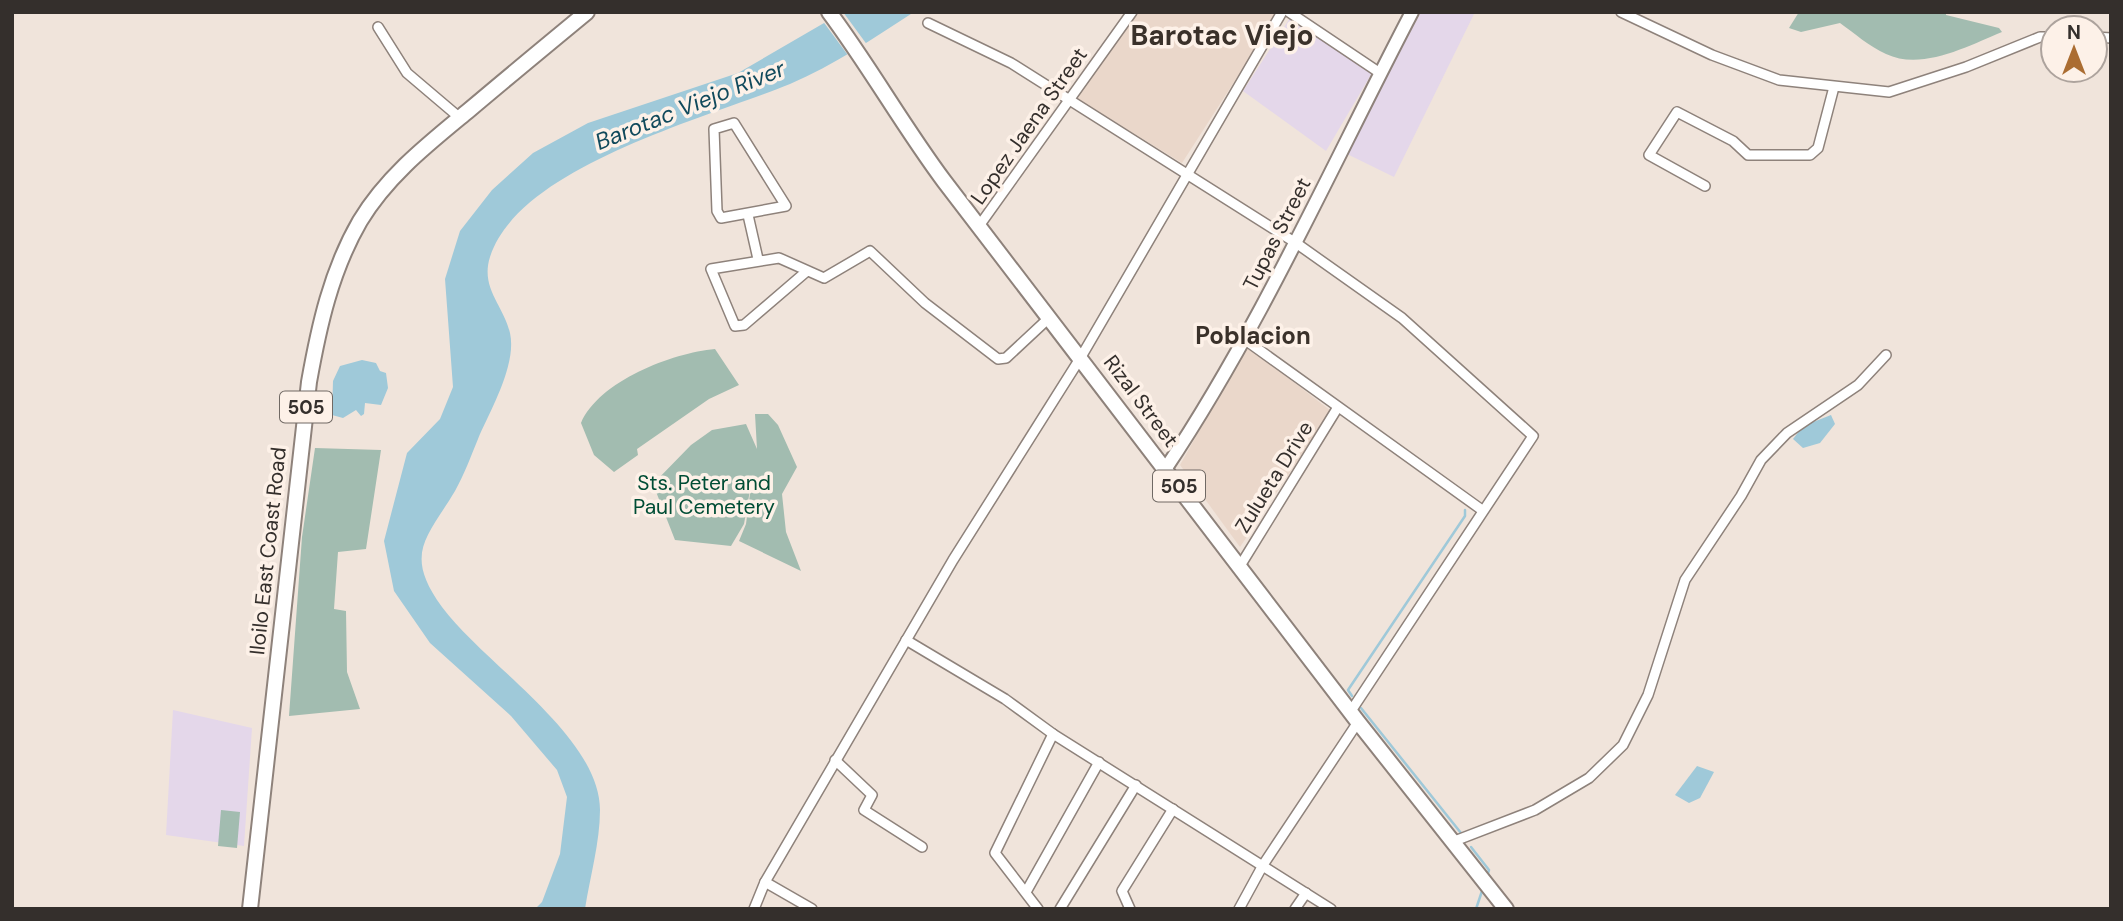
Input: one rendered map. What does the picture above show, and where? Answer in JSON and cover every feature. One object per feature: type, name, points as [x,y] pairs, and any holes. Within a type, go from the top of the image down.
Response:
[{"type":"main road","name":"Iloilo East Coast Road","points":[[250,909],[309,382],[322,313],[360,221],[384,187],[460,118],[586,12]]},
{"type":"main road","name":"Rizal Street","points":[[830,12],[863,57],[906,130],[1354,716],[1506,909]]},
{"type":"street","name":"Lopez Jaena Street","points":[[979,226],[1132,12]]},
{"type":"street","points":[[754,909],[765,882],[835,760],[1081,357],[1282,12]]},
{"type":"street","points":[[1289,12],[1380,73]]},
{"type":"street","name":"Tupas Street","points":[[1166,468],[1210,402],[1296,243],[1412,12]]},
{"type":"street","points":[[1621,12],[1712,55],[1779,80],[1889,92],[1966,67],[2039,37]]},
{"type":"street","points":[[928,23],[1010,63],[1296,243],[1402,318],[1533,436],[1482,510],[1263,865],[1239,909]]},
{"type":"street","points":[[378,27],[407,73],[460,118]]},
{"type":"street","points":[[1705,186],[1649,155],[1676,112],[1733,141],[1748,155],[1811,155],[1818,148],[1834,87]]},
{"type":"street","points":[[734,123],[786,206],[748,215],[721,218],[717,211],[715,129],[734,123]]},
{"type":"street","points":[[748,215],[758,259]]},
{"type":"street","points":[[807,271],[744,325],[735,326],[711,269],[758,259],[779,258],[824,278],[870,251],[925,303],[998,359],[1006,358],[1050,317]]},
{"type":"street","points":[[1244,339],[1482,510]]},
{"type":"street","points":[[1452,842],[1535,810],[1588,778],[1623,745],[1648,695],[1685,580],[1741,496],[1761,460],[1787,433],[1858,385],[1886,355]]},
{"type":"street","name":"Zulueta Drive","points":[[1240,566],[1338,407]]},
{"type":"street","points":[[906,640],[1005,699],[1054,734],[1331,909]]},
{"type":"street","points":[[1038,909],[995,853],[1054,734]]},
{"type":"street","points":[[835,760],[872,794],[864,810],[922,847]]},
{"type":"street","points":[[1026,892],[1099,762]]},
{"type":"street","points":[[1060,909],[1136,785]]},
{"type":"street","points":[[1130,909],[1122,891],[1173,809]]},
{"type":"street","points":[[765,882],[812,909]]},
{"type":"street","points":[[1295,909],[1306,893]]},
{"type":"shaded area","points":[[1139,12],[1279,12],[1182,163],[1076,98]]},
{"type":"shaded area","points":[[1421,12],[1475,12],[1394,177],[1345,153]]},
{"type":"shaded area","points":[[1290,18],[1372,73],[1326,151],[1243,91]]},
{"type":"shaded area","points":[[1247,346],[1331,411],[1240,547],[1180,465]]},
{"type":"shaded area","points":[[173,710],[252,728],[244,846],[166,835]]},
{"type":"green space","points":[[1799,12],[1946,12],[1946,15],[1999,28],[2002,32],[1945,55],[1915,60],[1900,59],[1874,48],[1840,23],[1801,32],[1789,28]]},
{"type":"green space","points":[[715,349],[739,385],[709,399],[637,449],[638,455],[614,472],[594,455],[581,423],[603,394],[620,382],[658,363]]},
{"type":"green space","name":"Sts. Peter and Paul Cemetery","points":[[755,414],[768,414],[778,425],[797,467],[782,494],[786,532],[801,571],[739,541],[746,524],[752,479],[744,524],[731,546],[675,540],[653,484],[691,445],[712,430],[746,424],[757,449]]},
{"type":"green space","points":[[315,448],[381,450],[366,549],[338,552],[334,609],[346,611],[347,672],[360,709],[289,716],[302,537]]},
{"type":"green space","points":[[221,810],[240,812],[237,848],[218,846]]},
{"type":"water","name":"Barotac Viejo River","points":[[843,12],[914,12],[854,51],[806,77],[620,149],[576,171],[538,196],[508,225],[490,257],[488,278],[510,333],[510,359],[501,388],[464,472],[428,534],[422,559],[430,588],[442,607],[561,728],[581,755],[595,782],[600,822],[585,909],[535,909],[542,902],[560,854],[567,797],[557,770],[511,716],[430,643],[394,591],[384,541],[407,453],[440,419],[453,387],[445,279],[460,231],[492,190],[533,153],[588,123],[738,73]]},
{"type":"water","points":[[362,360],[376,363],[380,371],[386,373],[388,388],[381,405],[365,403],[364,414],[361,416],[356,410],[343,418],[332,415],[333,381],[340,366]]},
{"type":"water","points":[[1831,415],[1835,424],[1820,443],[1803,448],[1793,439],[1803,426]]},
{"type":"water","points":[[1697,766],[1714,772],[1700,798],[1689,803],[1675,795]]},
{"type":"pier","points":[[836,12],[843,12],[868,46],[850,58],[822,20]]},
{"type":"waterway","points":[[1352,696],[1348,690],[1465,516],[1465,510]]},
{"type":"waterway","points":[[1361,708],[1461,833]]},
{"type":"waterway","points":[[1471,847],[1489,870],[1487,876]]},
{"type":"waterway","points":[[1476,909],[1483,888]]},
{"type":"district","name":"Barotac Viejo","points":[[1222,35]]},
{"type":"district","name":"Poblacion","points":[[1253,336]]}]
